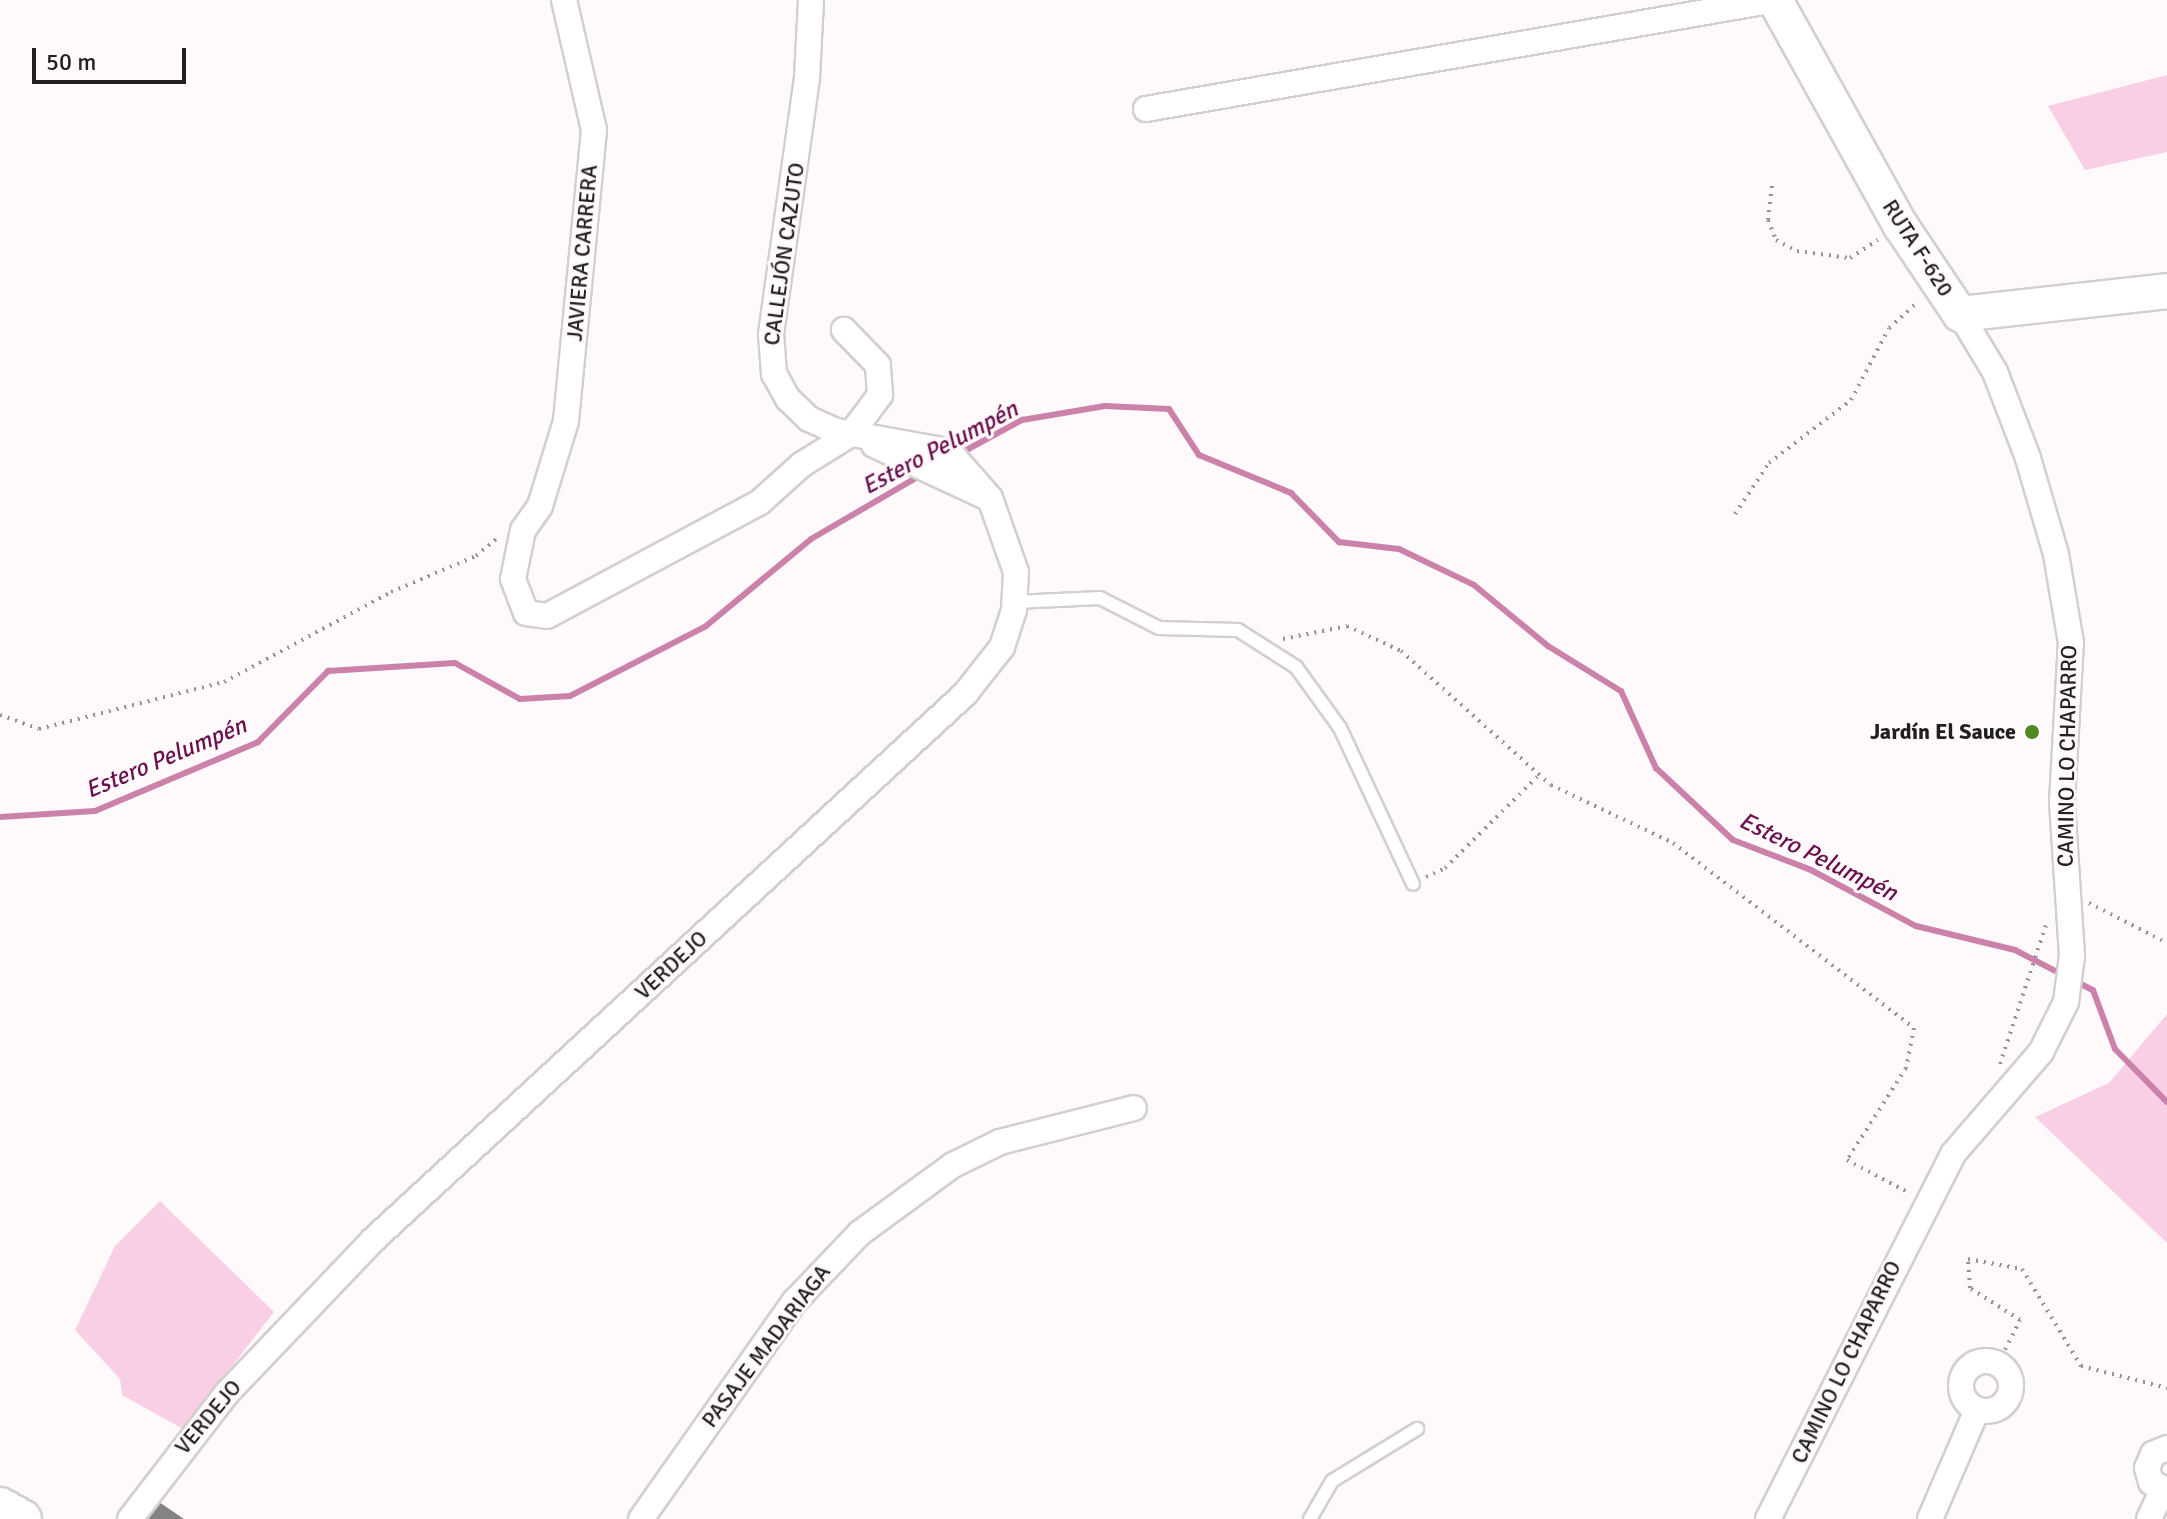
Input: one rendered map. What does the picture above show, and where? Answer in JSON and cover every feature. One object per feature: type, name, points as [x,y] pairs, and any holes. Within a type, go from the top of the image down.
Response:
[{"type":"main road","points":[[0,1507],[22,1519]]},
{"type":"street","name":"JAVIERA CARRERA","points":[[564,0],[594,130],[566,421],[540,506],[523,530],[513,579],[526,613],[547,616],[759,503],[801,465],[851,434]]},
{"type":"street","name":"CALLEJÓN CAZUTO","points":[[811,0],[771,361],[798,410],[822,426],[851,434],[990,498]]},
{"type":"street","points":[[1146,109],[1775,0]]},
{"type":"street","name":"RUTA F-620","points":[[1775,0],[1901,226],[1951,300],[2167,291]]},
{"type":"street","name":"CAMINO LO CHAPARRO","points":[[1768,1519],[1953,1154],[2054,1033],[2072,956],[2062,802],[2071,643],[2056,554],[1995,372],[1951,300]]},
{"type":"street","points":[[844,330],[878,365],[880,395],[851,434]]},
{"type":"street","name":"VERDEJO","points":[[130,1519],[227,1393],[373,1240],[980,680],[1002,647],[1015,602],[1013,554],[990,498]]},
{"type":"street","name":"PASAJE MADARIAGA","points":[[641,1519],[795,1301],[860,1233],[953,1165],[1000,1142],[1134,1108]]},
{"type":"street","points":[[1974,1364],[1998,1364],[2009,1376],[2007,1400],[1993,1410],[1977,1410],[1964,1399],[1963,1375],[1974,1364]]},
{"type":"street","points":[[1930,1519],[1977,1410]]},
{"type":"street","points":[[2149,1519],[2165,1491],[2147,1468],[2153,1454],[2167,1448]]},
{"type":"lane","points":[[1015,602],[1100,598],[1159,628],[1238,630],[1296,667],[1340,728],[1413,884]]},
{"type":"lane","points":[[1310,1519],[1332,1481],[1417,1429]]},
{"type":"path","points":[[1772,186],[1768,220],[1776,240],[1797,251],[1850,258],[1901,226]]},
{"type":"path","points":[[1735,514],[1769,463],[1851,400],[1889,328],[1951,300]]},
{"type":"path","points":[[0,715],[39,729],[224,682],[391,592],[476,556]]},
{"type":"path","points":[[1261,645],[1347,626],[1388,645],[1539,775],[1673,843],[1914,1028],[1906,1068],[1847,1160],[1927,1203]]},
{"type":"path","points":[[1413,884],[1445,868],[1539,775]]},
{"type":"path","points":[[2068,896],[2167,943]]},
{"type":"path","points":[[1998,1070],[2046,922]]},
{"type":"path","points":[[1998,1364],[2020,1320],[1970,1288],[1968,1259],[2022,1269],[2081,1366],[2167,1388]]},
{"type":"shaded area","points":[[2167,75],[2167,152],[2085,170],[2048,106]]},
{"type":"shaded area","points":[[2167,1014],[2167,1243],[2035,1117],[2109,1083]]},
{"type":"shaded area","points":[[160,1201],[274,1312],[183,1429],[122,1395],[120,1379],[75,1330],[115,1246]]},
{"type":"building","points":[[159,1502],[184,1519],[148,1519]]},
{"type":"waterway","name":"Estero Pelumpén","points":[[959,454],[1022,420],[1105,406],[1169,409],[1199,455],[1291,493],[1339,542],[1399,549],[1474,585],[1548,646],[1621,691],[1656,768],[1733,840],[1811,870],[1916,926],[2015,950],[2063,975]]},
{"type":"waterway","name":"Estero Pelumpén","points":[[0,817],[95,811],[258,742],[328,671],[455,663],[520,699],[570,696],[706,626],[811,539],[921,475]]},
{"type":"waterway","name":"Estero Pelumpén","points":[[2073,980],[2093,990],[2115,1049],[2167,1102]]},
{"type":"place","name":"Jardín El Sauce","points":[[2032,732]]}]
